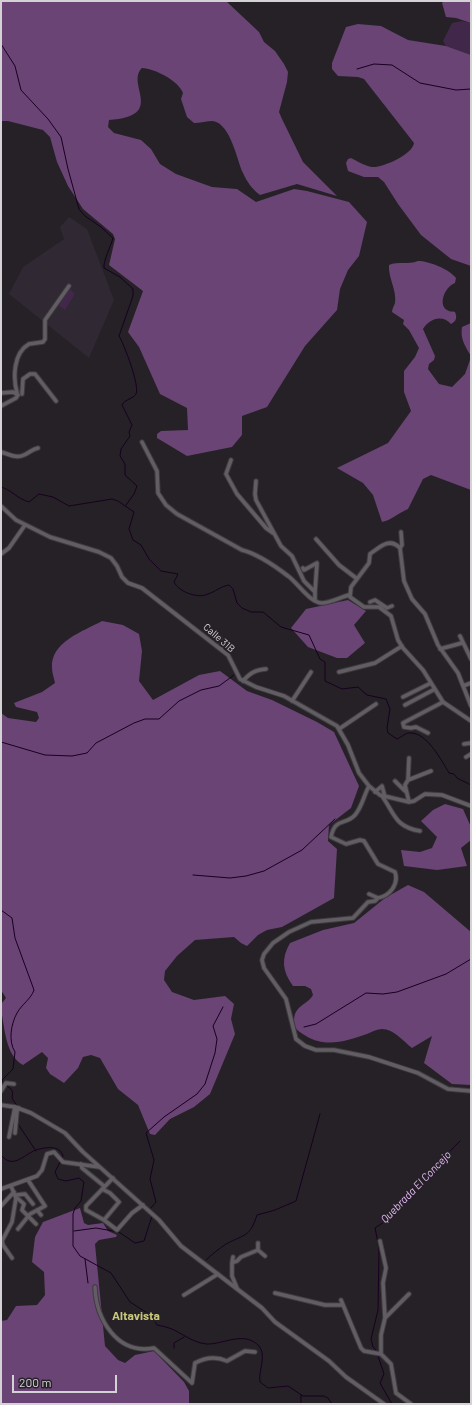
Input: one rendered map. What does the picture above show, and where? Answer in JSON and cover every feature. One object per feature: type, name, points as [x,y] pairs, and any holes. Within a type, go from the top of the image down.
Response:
[{"type":"street","points":[[1,406],[16,398],[18,395],[14,375],[21,352],[28,344],[43,342],[45,339],[45,320],[69,286]]},
{"type":"street","points":[[22,394],[22,381],[27,375],[33,374],[56,401]]},
{"type":"street","points":[[1,393],[17,393]]},
{"type":"street","points":[[142,442],[157,471],[158,493],[166,505],[177,514],[242,550],[251,552],[289,576],[298,586],[315,600],[322,603],[349,595]]},
{"type":"street","points":[[1,452],[16,457],[22,456],[32,449],[38,448]]},
{"type":"street","points":[[231,460],[226,474],[237,494],[266,528],[274,533]]},
{"type":"street","points":[[256,482],[256,500],[281,546],[292,556],[304,581],[315,592]]},
{"type":"street","name":"Calle 31B","points":[[1,506],[16,520],[25,525],[59,541],[80,545],[111,558],[122,577],[128,583],[142,588],[231,658],[236,672],[243,681]]},
{"type":"street","points":[[1,554],[15,540],[25,525]]},
{"type":"street","points":[[401,532],[402,545],[400,548],[404,581],[412,599],[425,614],[440,649],[458,673],[471,706]]},
{"type":"street","points":[[316,540],[340,565],[356,578]]},
{"type":"street","points":[[349,595],[356,578],[369,564],[370,554],[384,543],[394,543],[400,548]]},
{"type":"street","points":[[303,568],[304,570],[317,563],[315,600]]},
{"type":"street","points":[[349,595],[362,606],[374,606],[388,613],[393,620],[395,632],[402,646],[422,670],[443,702],[471,722]]},
{"type":"street","points":[[370,602],[375,600],[387,608],[392,606]]},
{"type":"street","points":[[460,636],[462,643],[471,659]]},
{"type":"street","points":[[220,638],[222,645],[221,649]]},
{"type":"street","points":[[440,649],[462,643]]},
{"type":"street","points":[[339,672],[375,663],[402,646]]},
{"type":"street","points":[[266,669],[257,670],[250,673],[243,681],[292,701],[331,722],[339,729],[348,745],[359,773],[375,792],[385,797],[409,802],[414,801],[422,795],[442,795],[471,806]]},
{"type":"street","points":[[292,701],[311,672]]},
{"type":"street","points":[[403,697],[431,683]]},
{"type":"street","points":[[463,686],[471,683]]},
{"type":"street","points":[[405,705],[435,689]]},
{"type":"street","points":[[428,733],[416,727],[404,727],[403,723],[443,702]]},
{"type":"street","points":[[339,729],[376,704]]},
{"type":"street","points":[[464,744],[471,743]]},
{"type":"street","points":[[466,757],[471,754]]},
{"type":"street","points":[[409,758],[408,780],[405,785],[409,802]]},
{"type":"street","points":[[408,780],[431,771]]},
{"type":"street","points":[[395,781],[406,792]]},
{"type":"street","points":[[369,786],[354,816],[338,823],[333,828],[331,837],[346,844],[364,840],[378,864],[395,872],[397,877],[393,888],[375,901],[368,902],[353,918],[311,922],[288,932],[273,943],[264,954],[262,960],[264,968],[286,999],[296,1039],[305,1046],[316,1050],[334,1050],[369,1057],[418,1073],[448,1089],[471,1091]]},
{"type":"street","points":[[375,792],[382,786],[385,797]]},
{"type":"street","points":[[381,795],[391,808],[397,821],[404,827],[420,831]]},
{"type":"street","points":[[369,894],[378,898]]},
{"type":"street","points":[[1,1091],[6,1083],[14,1084]]},
{"type":"street","points":[[1,1105],[17,1108],[42,1119],[65,1133],[100,1167],[143,1205],[182,1246],[276,1322],[329,1361],[346,1377],[384,1404]]},
{"type":"street","points":[[15,1133],[17,1108]]},
{"type":"street","points":[[9,1137],[17,1108]]},
{"type":"street","points":[[1,1189],[28,1180],[40,1173],[47,1154],[54,1152],[63,1162],[100,1167]]},
{"type":"street","points":[[81,1164],[82,1168],[118,1202],[104,1220]]},
{"type":"street","points":[[113,1178],[85,1208],[92,1215],[104,1220],[118,1230],[132,1213],[143,1205]]},
{"type":"street","points":[[18,1229],[27,1216],[45,1206],[28,1180]]},
{"type":"street","points":[[12,1186],[16,1195],[24,1204],[22,1210],[36,1224]]},
{"type":"street","points":[[1,1206],[16,1195],[25,1194],[33,1204]]},
{"type":"street","points":[[12,1258],[3,1246],[2,1241],[12,1222],[16,1195]]},
{"type":"street","points":[[37,1210],[41,1215]]},
{"type":"street","points":[[380,1241],[386,1268],[383,1283],[385,1318],[381,1335],[381,1354]]},
{"type":"street","points":[[258,1243],[258,1250],[264,1256]]},
{"type":"street","points":[[232,1263],[248,1253],[258,1250]]},
{"type":"street","points":[[233,1257],[232,1276],[237,1289]]},
{"type":"street","points":[[184,1295],[218,1274]]},
{"type":"street","points":[[95,1287],[96,1303],[109,1330],[130,1348],[143,1350],[154,1348],[192,1384],[195,1363],[201,1360],[216,1357],[227,1361],[245,1351],[255,1352]]},
{"type":"street","points":[[275,1293],[325,1305],[343,1305]]},
{"type":"street","points":[[385,1318],[409,1294]]},
{"type":"street","points":[[341,1300],[361,1348],[364,1351],[381,1354],[391,1364],[396,1393],[411,1404]]},
{"type":"shaded area","points":[[1,1],[226,1],[259,32],[264,42],[275,51],[284,64],[288,72],[287,82],[279,112],[303,162],[337,196],[297,184],[260,195],[248,182],[229,136],[224,129],[213,121],[194,123],[187,117],[181,99],[183,93],[180,88],[166,76],[153,70],[142,68],[138,75],[141,98],[140,106],[136,112],[126,117],[109,120],[108,127],[114,133],[141,140],[151,149],[160,164],[176,174],[212,187],[237,189],[256,202],[294,189],[307,191],[349,202],[367,222],[359,256],[348,270],[340,289],[337,310],[305,346],[267,407],[242,416],[242,435],[232,447],[187,456],[157,438],[157,434],[161,431],[188,430],[187,408],[160,394],[139,347],[128,332],[143,291],[109,265],[115,239],[113,234],[83,209],[68,186],[57,162],[50,137],[43,130],[8,121],[1,121]]},
{"type":"shaded area","points":[[444,1],[471,1],[471,23],[456,18],[446,17],[442,3]]},
{"type":"shaded area","points":[[462,21],[471,23],[471,55],[446,46],[443,41],[452,23]]},
{"type":"shaded area","points":[[358,24],[381,26],[408,40],[446,46],[471,55],[471,266],[451,259],[421,235],[384,182],[378,177],[364,177],[348,171],[346,163],[348,159],[351,158],[364,165],[377,167],[397,160],[409,152],[414,143],[364,79],[358,77],[338,76],[332,69],[332,63],[346,27]]},
{"type":"shaded area","points":[[69,217],[87,229],[114,300],[89,358],[9,294],[23,267],[64,239],[60,227]]},
{"type":"shaded area","points":[[418,261],[428,262],[438,266],[456,278],[455,283],[448,288],[443,297],[443,306],[445,309],[455,312],[455,320],[451,324],[444,319],[432,320],[423,329],[435,356],[434,360],[429,364],[428,369],[439,384],[452,387],[465,374],[471,357],[471,490],[431,475],[423,479],[408,509],[389,520],[382,522],[373,495],[363,483],[337,468],[388,443],[411,411],[404,392],[404,371],[415,357],[419,348],[409,330],[403,324],[404,320],[392,312],[395,298],[389,265]]},
{"type":"shaded area","points":[[69,288],[75,294],[65,310],[58,305]]},
{"type":"shaded area","points":[[471,323],[471,356],[464,342],[462,327]]},
{"type":"shaded area","points":[[348,600],[366,611],[354,625],[365,643],[347,658],[337,658],[308,647],[291,628],[306,609]]},
{"type":"shaded area","points":[[102,621],[123,625],[139,634],[142,651],[139,681],[153,700],[199,675],[220,671],[247,691],[272,700],[334,732],[359,786],[351,808],[329,825],[328,841],[337,849],[334,898],[282,927],[267,930],[258,935],[247,946],[234,937],[195,940],[177,956],[165,971],[164,980],[172,992],[194,1000],[225,996],[234,1004],[231,1019],[235,1034],[210,1094],[194,1107],[170,1119],[155,1135],[150,1134],[138,1105],[118,1089],[100,1058],[91,1055],[83,1057],[78,1068],[64,1083],[50,1074],[46,1068],[48,1058],[42,1052],[23,1065],[17,1061],[9,1048],[1,1010],[1,1004],[6,998],[1,990],[1,713],[8,718],[36,722],[39,718],[37,712],[16,707],[14,703],[42,692],[55,683],[52,668],[56,651],[70,638]]},
{"type":"shaded area","points":[[445,804],[463,809],[471,827],[471,840],[461,848],[467,866],[437,870],[404,866],[401,850],[420,852],[432,848],[437,837],[421,821],[433,810]]},
{"type":"shaded area","points":[[408,885],[424,892],[471,932],[471,1085],[452,1084],[424,1063],[432,1036],[412,1048],[394,1033],[382,1029],[344,1041],[321,1042],[306,1036],[298,1031],[295,1026],[294,1017],[297,1011],[313,995],[311,989],[305,986],[293,986],[289,981],[285,970],[284,960],[290,943],[323,930],[354,923],[385,898]]},
{"type":"shaded area","points":[[80,1208],[84,1223],[88,1225],[103,1223],[108,1231],[117,1235],[116,1237],[99,1240],[95,1244],[105,1346],[118,1360],[125,1363],[135,1355],[154,1351],[184,1382],[189,1391],[189,1404],[1,1404],[1,1321],[7,1320],[16,1306],[37,1305],[45,1295],[44,1272],[32,1262],[35,1237],[43,1222]]},
{"type":"waterway","points":[[1,44],[15,66],[21,90],[48,119],[61,137],[79,209],[85,216],[101,227],[113,238],[104,268],[120,277],[133,289],[133,296],[119,336],[131,365],[137,390],[135,396],[125,401],[122,405],[132,425],[129,432],[130,436],[121,449],[120,456],[125,464],[125,475],[137,486],[134,494],[126,505]]},
{"type":"waterway","points":[[357,69],[374,64],[392,65],[420,83],[456,90],[471,89]]},
{"type":"waterway","points":[[1,487],[29,502],[39,494],[53,497],[69,506],[112,499],[118,501],[134,512],[129,529],[133,540],[141,545],[149,559],[161,571],[178,574],[174,582],[176,586],[184,592],[199,596],[211,593],[229,585],[233,589],[237,603],[242,608],[251,612],[263,612],[281,627],[309,635],[320,659],[325,662],[325,681],[342,689],[358,687],[367,695],[386,699],[390,709],[387,728],[388,733],[397,739],[409,733],[417,734],[428,742],[433,748],[449,773],[454,774],[457,778],[471,785]]},
{"type":"waterway","points":[[1,742],[45,755],[72,756],[87,753],[96,743],[134,723],[145,719],[159,719],[179,701],[201,690],[219,686],[234,675]]},
{"type":"waterway","points":[[193,875],[230,878],[246,876],[264,871],[302,850],[335,819]]},
{"type":"waterway","points":[[1,910],[12,918],[15,938],[34,990],[19,1010],[13,1022],[11,1032],[15,1052],[13,1069],[2,1080],[11,1089],[13,1094],[12,1098],[17,1106]]},
{"type":"waterway","points":[[304,1027],[316,1024],[366,993],[383,994],[397,992],[446,974],[471,959]]},
{"type":"waterway","points":[[151,1208],[156,1202],[150,1179],[154,1160],[146,1133],[164,1117],[197,1094],[205,1084],[215,1053],[217,1039],[213,1026],[223,1007]]},
{"type":"waterway","points":[[206,1260],[226,1244],[246,1234],[252,1227],[257,1215],[275,1210],[296,1201],[320,1114]]},
{"type":"waterway","points":[[18,1124],[36,1151]]},
{"type":"waterway","name":"Quebrada El Concejo","points":[[377,1351],[373,1347],[371,1339],[378,1310],[379,1248],[375,1228],[387,1220],[399,1203],[413,1194],[420,1182],[460,1141]]},
{"type":"waterway","points":[[1,1155],[5,1159],[14,1161],[31,1152],[44,1148],[56,1148],[61,1152],[63,1156],[55,1172],[58,1179],[66,1181],[79,1178],[84,1182],[81,1201],[75,1208],[73,1214],[73,1246],[80,1256],[111,1273],[130,1302],[149,1314],[157,1325],[172,1329],[192,1340],[206,1344],[213,1344],[233,1339],[247,1339],[253,1341],[259,1346],[262,1354],[260,1382],[268,1388],[288,1386],[303,1396],[324,1396],[328,1398],[332,1404]]},
{"type":"waterway","points":[[74,1231],[96,1228],[119,1232],[135,1243],[144,1241],[152,1216]]},
{"type":"waterway","points":[[85,1259],[88,1283]]},
{"type":"waterway","points":[[174,1348],[174,1343],[184,1337]]},
{"type":"waterway","name":"Quebrada El Concejo","points":[[378,1356],[384,1374],[380,1383],[392,1404]]},
{"type":"waterway","points":[[301,1395],[301,1404]]},
{"type":"district","name":"Altavista","points":[[136,1316]]}]
